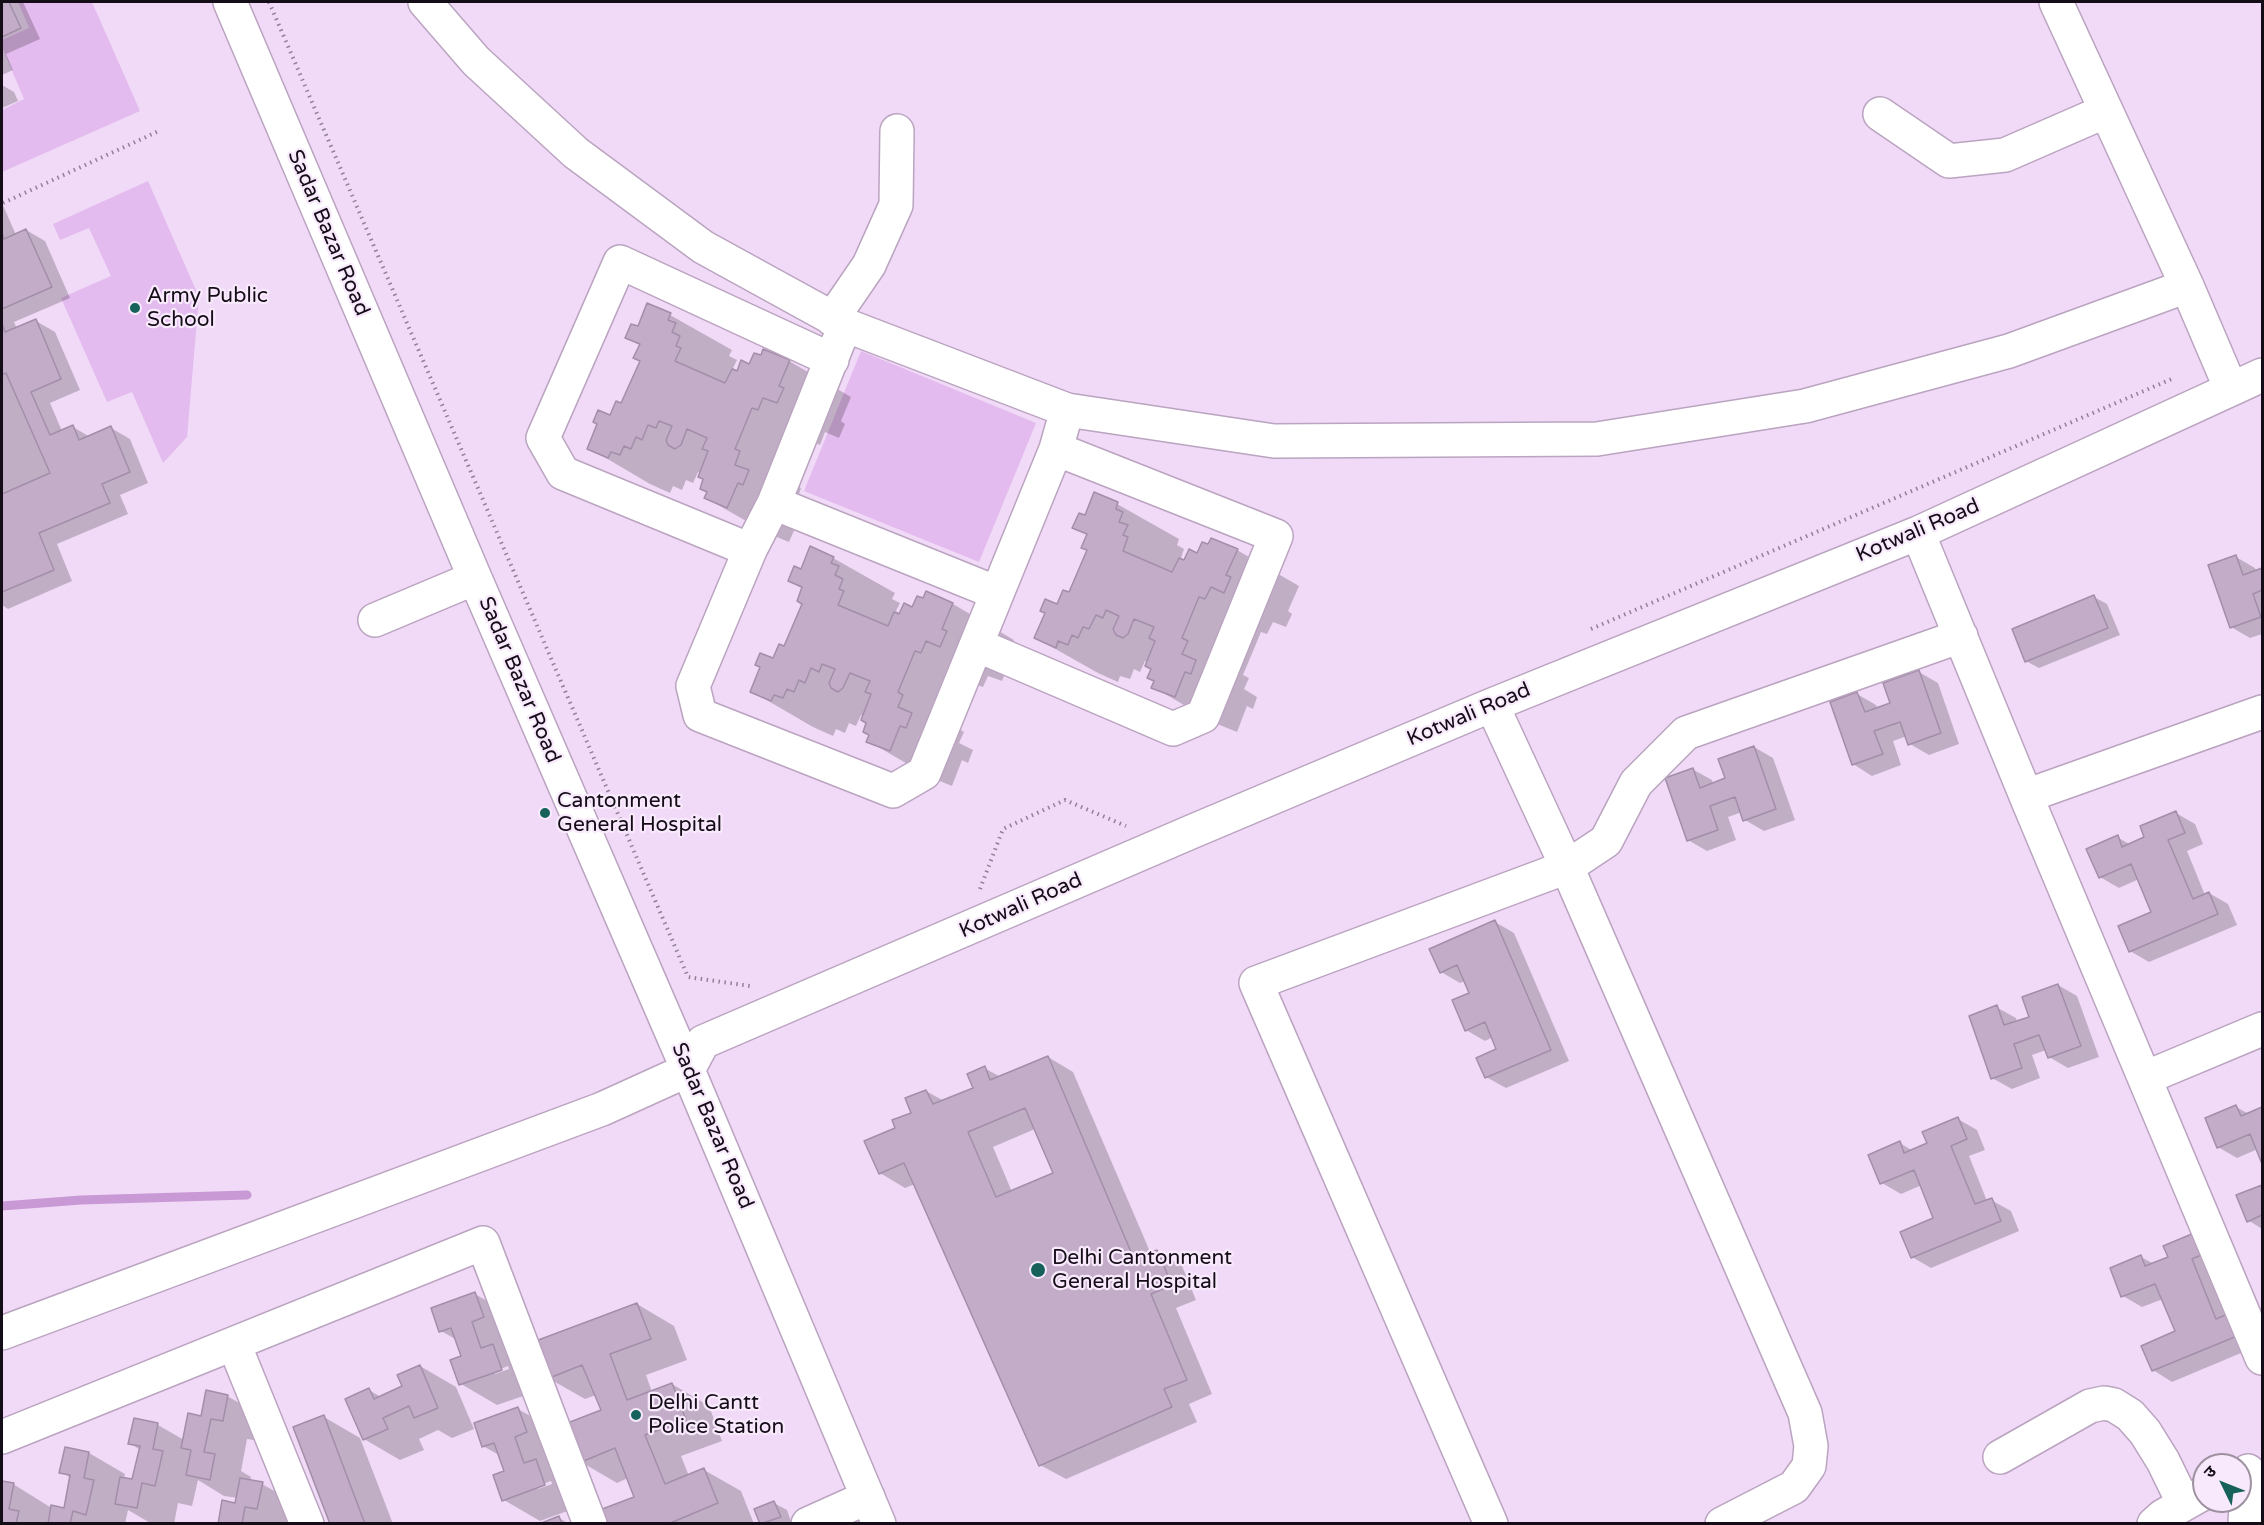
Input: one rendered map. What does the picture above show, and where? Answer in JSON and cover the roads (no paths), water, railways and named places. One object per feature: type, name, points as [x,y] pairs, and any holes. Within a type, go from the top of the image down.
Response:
[{"type":"street","name":"Sadar Bazar Road","points":[[230,2],[874,1510]]},
{"type":"street","points":[[425,2],[476,61],[576,153],[703,247],[839,322],[1067,410],[1274,441],[1597,439],[1805,406],[2009,351],[2187,286]]},
{"type":"street","points":[[2055,2],[2187,286],[2231,389]]},
{"type":"street","points":[[1880,114],[1949,161],[2005,155],[2106,111]]},
{"type":"street","points":[[897,131],[896,205],[869,265],[839,322],[832,360],[774,503],[750,550],[693,686],[700,715],[893,791],[924,773],[1056,449],[1067,410]]},
{"type":"street","points":[[750,550],[563,473],[543,438],[620,262],[832,360]]},
{"type":"street","name":"Kotwali Road","points":[[688,1070],[703,1042],[1492,705],[1918,533],[2262,375]]},
{"type":"street","points":[[978,645],[1173,729],[1203,716],[1276,536],[1056,449]]},
{"type":"street","points":[[774,503],[998,593]]},
{"type":"street","points":[[1918,533],[2262,1358]]},
{"type":"street","points":[[375,620],[475,578]]},
{"type":"street","points":[[1491,1524],[1256,983],[1567,867],[1606,841],[1636,783],[1686,734],[1961,636]]},
{"type":"street","points":[[1492,705],[1567,867],[1805,1413],[1811,1446],[1809,1466],[1794,1487],[1722,1524]]},
{"type":"street","points":[[2026,796],[2262,712]]},
{"type":"street","points":[[2145,1078],[2262,1029]]},
{"type":"street","points":[[2,1333],[602,1109],[688,1070]]},
{"type":"street","points":[[2,1437],[483,1243],[590,1524]]},
{"type":"street","points":[[234,1344],[307,1524]]},
{"type":"street","points":[[2000,1458],[2090,1406],[2104,1403],[2114,1405],[2130,1415],[2145,1432],[2163,1461],[2192,1496]]},
{"type":"street","points":[[2154,1524],[2192,1499]]},
{"type":"street","points":[[808,1524],[874,1510]]},
{"type":"waterway","points":[[2,1206],[81,1200],[247,1195]]},
{"type":"place","name":"Army Public School","points":[[135,308]]},
{"type":"place","name":"Cantonment General Hospital","points":[[545,813]]},
{"type":"place","name":"Delhi Cantonment General Hospital","points":[[1038,1270]]},
{"type":"place","name":"Delhi Cantt Police Station","points":[[636,1415]]}]
